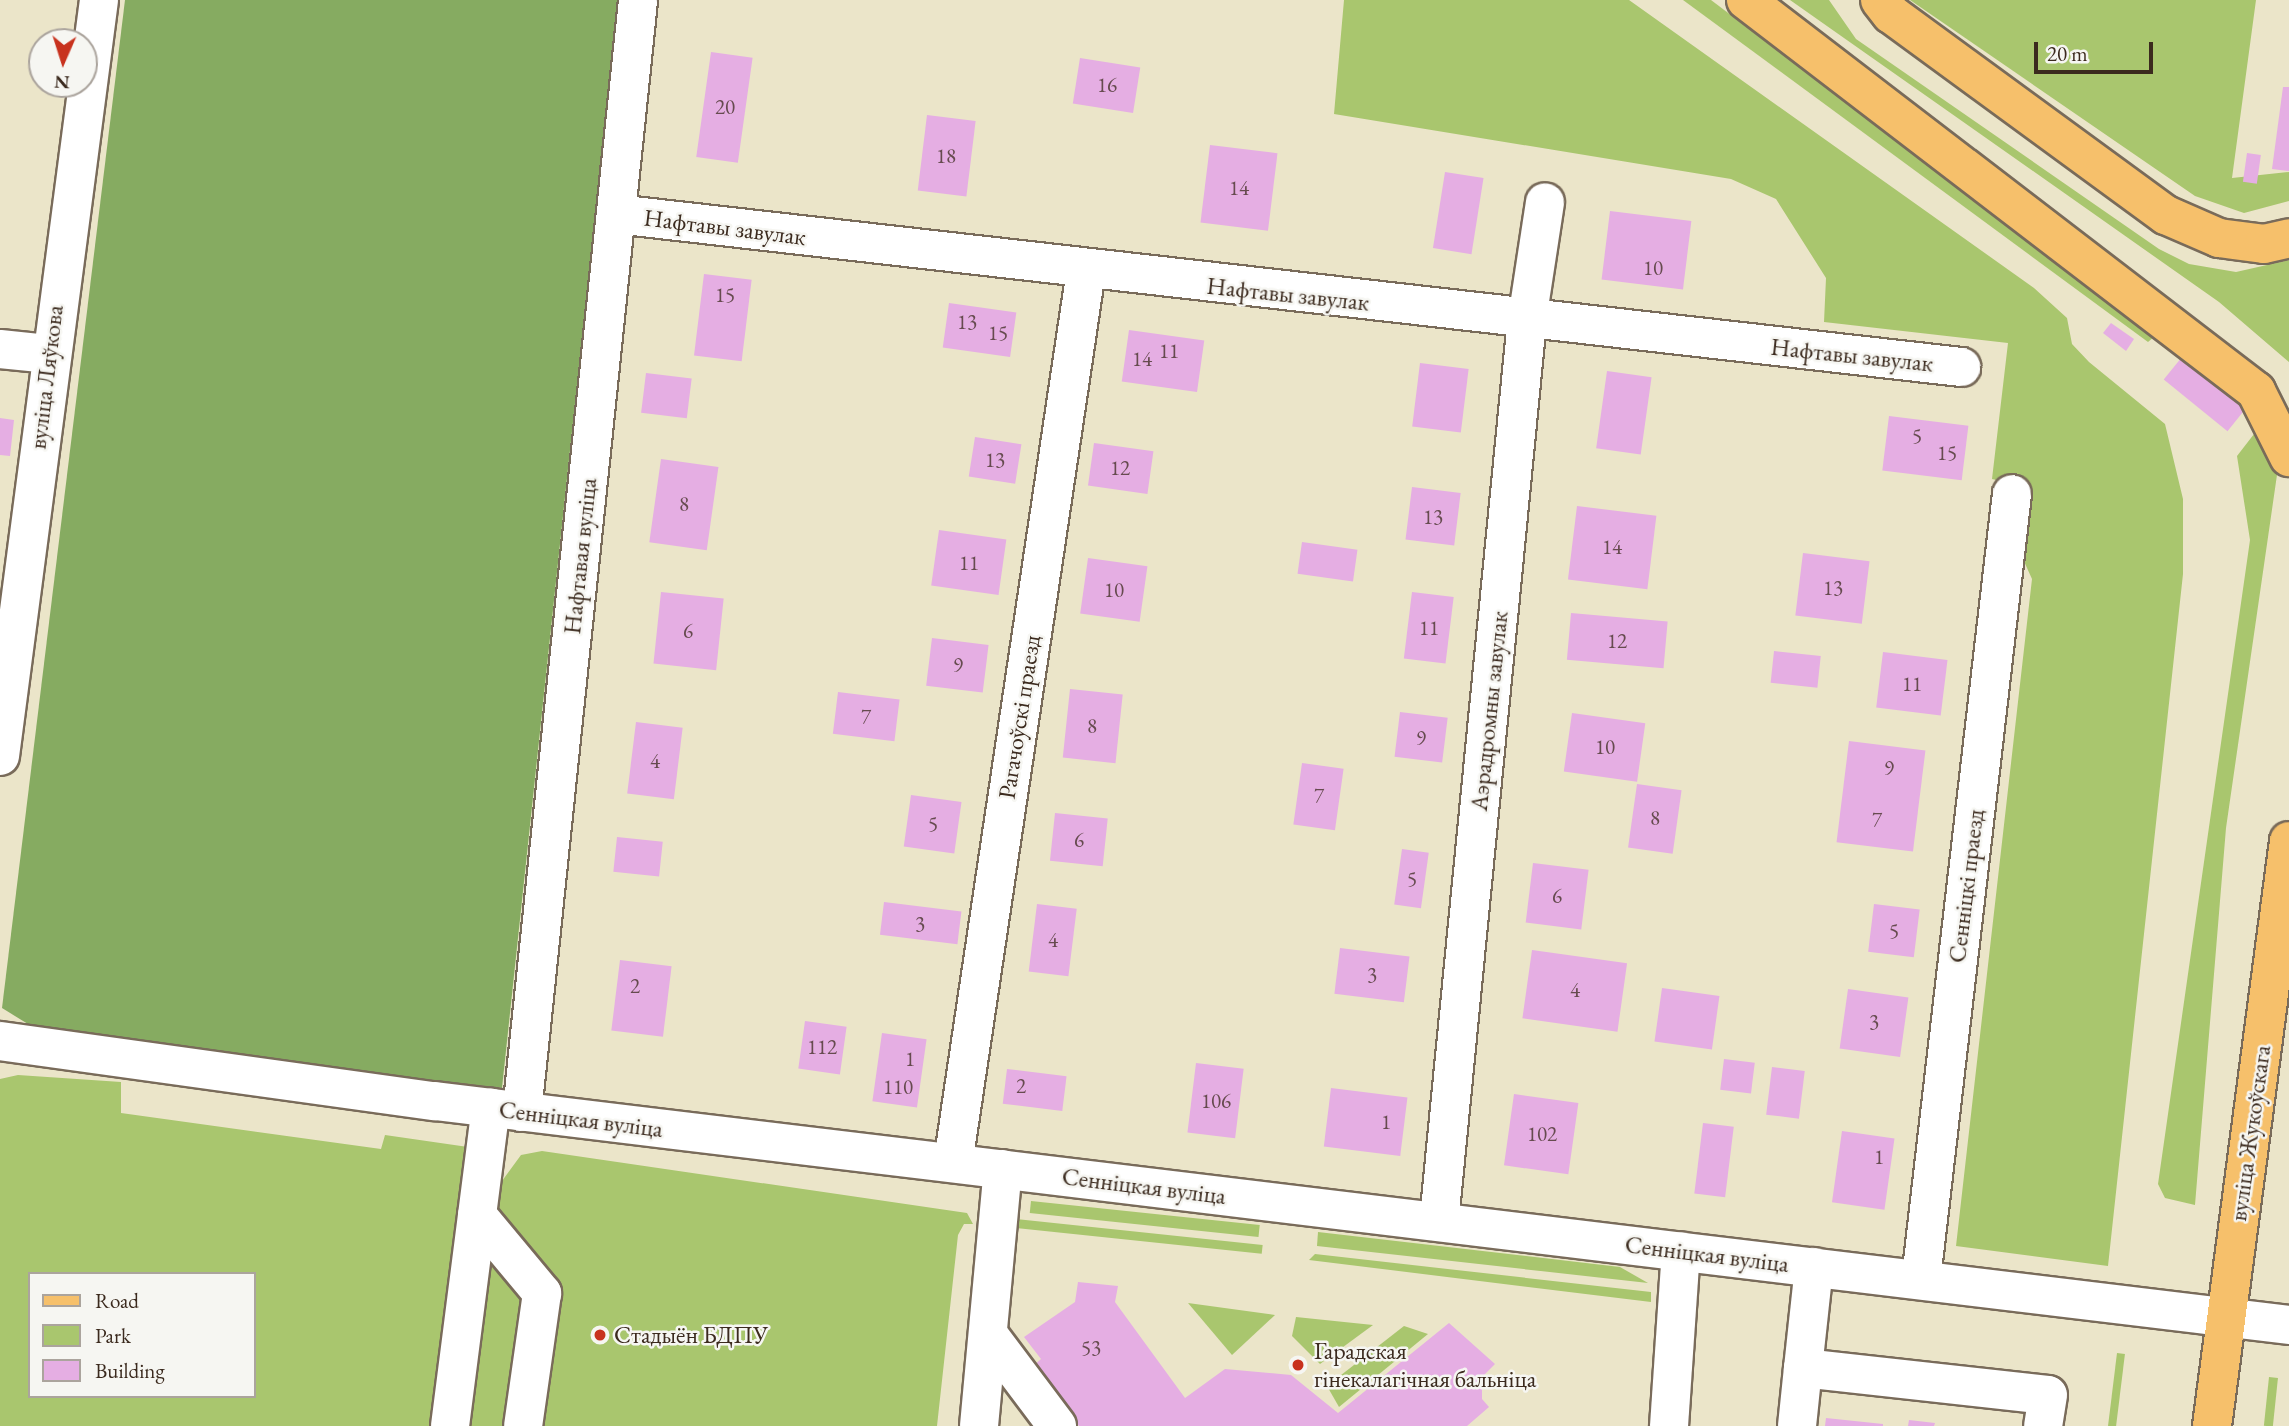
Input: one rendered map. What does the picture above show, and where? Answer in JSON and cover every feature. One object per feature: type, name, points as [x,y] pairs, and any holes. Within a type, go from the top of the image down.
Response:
[{"type":"main road","points":[[1746,0],[2256,391],[2289,457]]},
{"type":"main road","points":[[1880,0],[1891,15],[2166,215],[2219,238],[2264,244],[2289,238]]},
{"type":"main road","name":"вуліца Жукоўскага","points":[[2212,1426],[2289,841]]},
{"type":"street","name":"вуліца Ляўкова","points":[[1,734],[48,354],[99,0]]},
{"type":"street","name":"Нафтавая вуліца","points":[[450,1426],[477,1215],[507,1110],[616,214],[638,0]]},
{"type":"street","name":"Аэрадромны завулак","points":[[1439,1222],[1527,320],[1545,202]]},
{"type":"street","name":"Нафтавы завулак","points":[[616,214],[1086,271],[1961,367]]},
{"type":"street","name":"Рагачоўскі праезд","points":[[953,1163],[1086,271]]},
{"type":"street","points":[[0,349],[48,354]]},
{"type":"street","name":"Сенніцкі праезд","points":[[1921,1279],[2012,494]]},
{"type":"street","name":"Сенніцкая вуліца","points":[[0,1041],[507,1110],[2289,1325]]},
{"type":"street","points":[[979,1426],[1003,1169]]},
{"type":"street","points":[[477,1215],[542,1293],[523,1426]]},
{"type":"street","points":[[1668,1426],[1681,1251]]},
{"type":"street","points":[[1797,1426],[1814,1267]]},
{"type":"street","points":[[988,1334],[1057,1426]]},
{"type":"street","points":[[1802,1368],[2048,1395],[2043,1426]]},
{"type":"green space","points":[[125,0],[618,0],[502,1088],[49,1037],[2,1008]]},
{"type":"green space","points":[[1344,0],[1629,0],[2034,288],[2067,318],[2072,344],[2089,362],[2165,424],[2183,499],[2183,574],[2108,1266],[1956,1246],[2032,579],[2018,548],[2027,487],[1992,479],[2008,343],[1824,322],[1826,278],[1776,199],[1731,179],[1334,114]]},
{"type":"green space","points":[[1683,0],[1711,0],[2155,336],[2148,342]]},
{"type":"green space","points":[[1790,0],[1829,0],[1856,39],[2159,249],[2189,264],[2236,272],[2289,260],[2289,362],[2219,302]]},
{"type":"green space","points":[[1910,0],[2256,0],[2232,178],[2289,172],[2289,201],[2244,213],[2195,196]]},
{"type":"green space","points":[[2261,425],[2278,468],[2226,828],[2195,1205],[2165,1198],[2158,1184],[2250,540],[2237,456]]},
{"type":"green space","name":"Стадыён БДПУ","points":[[18,1075],[121,1082],[121,1113],[381,1149],[385,1135],[468,1147],[465,1177],[502,1181],[521,1155],[542,1151],[967,1213],[973,1224],[964,1224],[958,1235],[937,1426],[0,1426],[0,1079]]},
{"type":"green space","points":[[1031,1201],[1260,1225],[1258,1237],[1030,1213]]},
{"type":"green space","points":[[1016,1219],[1263,1245],[1262,1254],[1015,1228]]},
{"type":"green space","points":[[1318,1232],[1620,1267],[1648,1283],[1317,1246]]},
{"type":"green space","points":[[1315,1254],[1651,1292],[1651,1302],[1309,1260]]},
{"type":"green space","points":[[1188,1303],[1275,1315],[1232,1355]]},
{"type":"green space","points":[[1296,1317],[1373,1325],[1320,1364],[1292,1336]]},
{"type":"green space","points":[[1404,1326],[1428,1334],[1339,1407],[1327,1386]]},
{"type":"green space","points":[[2117,1353],[2125,1354],[2116,1426],[2108,1426]]},
{"type":"green space","points":[[2269,1377],[2278,1378],[2273,1426],[2264,1426]]},
{"type":"building","points":[[711,52],[753,58],[738,163],[696,157]]},
{"type":"building","points":[[1080,58],[1140,68],[1133,113],[1073,103]]},
{"type":"building","points":[[2283,87],[2289,87],[2289,171],[2272,169]]},
{"type":"building","points":[[927,115],[976,121],[966,196],[918,190]]},
{"type":"building","points":[[1210,145],[1277,153],[1268,231],[1200,222]]},
{"type":"building","points":[[2247,153],[2261,155],[2257,184],[2243,182]]},
{"type":"building","points":[[1445,172],[1484,178],[1471,254],[1433,248]]},
{"type":"building","points":[[1610,211],[1691,221],[1683,289],[1602,279]]},
{"type":"building","points":[[704,274],[752,280],[742,361],[694,355]]},
{"type":"building","points":[[949,303],[1016,312],[1010,357],[943,348]]},
{"type":"building","points":[[2111,323],[2134,339],[2126,351],[2103,333]]},
{"type":"building","points":[[1129,330],[1204,341],[1197,392],[1122,381]]},
{"type":"building","points":[[2182,357],[2246,409],[2227,431],[2164,380]]},
{"type":"building","points":[[1420,363],[1469,369],[1461,432],[1412,427]]},
{"type":"building","points":[[1607,371],[1652,377],[1641,455],[1596,448]]},
{"type":"building","points":[[646,373],[692,379],[687,418],[641,413]]},
{"type":"building","points":[[1889,416],[1968,426],[1962,480],[1882,471]]},
{"type":"building","points":[[0,418],[14,420],[10,456],[0,455]]},
{"type":"building","points":[[975,437],[1021,444],[1015,484],[969,477]]},
{"type":"building","points":[[1094,443],[1153,451],[1147,494],[1088,486]]},
{"type":"building","points":[[661,459],[718,467],[707,550],[649,542]]},
{"type":"building","points":[[1412,487],[1461,493],[1454,546],[1406,540]]},
{"type":"building","points":[[1577,506],[1656,516],[1647,589],[1568,579]]},
{"type":"building","points":[[939,530],[1006,539],[999,595],[931,585]]},
{"type":"building","points":[[1302,542],[1357,550],[1353,581],[1298,574]]},
{"type":"building","points":[[1803,553],[1870,561],[1862,624],[1795,616]]},
{"type":"building","points":[[1088,558],[1147,566],[1140,622],[1080,613]]},
{"type":"building","points":[[661,592],[724,599],[716,670],[653,664]]},
{"type":"building","points":[[1412,592],[1454,597],[1446,664],[1404,659]]},
{"type":"building","points":[[1571,613],[1668,621],[1664,668],[1567,660]]},
{"type":"building","points":[[932,638],[989,645],[983,693],[926,686]]},
{"type":"building","points":[[1774,651],[1821,656],[1817,688],[1771,683]]},
{"type":"building","points":[[1883,652],[1948,660],[1941,716],[1876,708]]},
{"type":"building","points":[[1070,689],[1123,695],[1115,763],[1063,758]]},
{"type":"building","points":[[838,692],[900,700],[894,741],[833,734]]},
{"type":"building","points":[[1400,712],[1448,718],[1442,763],[1395,757]]},
{"type":"building","points":[[1572,713],[1645,723],[1637,782],[1564,771]]},
{"type":"building","points":[[636,722],[683,728],[674,799],[627,793]]},
{"type":"building","points":[[1849,741],[1925,750],[1913,852],[1837,842]]},
{"type":"building","points":[[1302,763],[1344,769],[1335,830],[1293,824]]},
{"type":"building","points":[[1637,784],[1682,790],[1673,854],[1628,847]]},
{"type":"building","points":[[911,795],[962,802],[954,854],[904,846]]},
{"type":"building","points":[[1055,813],[1108,819],[1103,866],[1050,861]]},
{"type":"building","points":[[617,837],[663,842],[659,877],[613,872]]},
{"type":"building","points":[[1402,849],[1429,853],[1421,908],[1394,904]]},
{"type":"building","points":[[1533,863],[1589,870],[1581,929],[1526,923]]},
{"type":"building","points":[[884,902],[961,912],[957,944],[880,935]]},
{"type":"building","points":[[1037,904],[1077,909],[1068,976],[1029,971]]},
{"type":"building","points":[[1874,904],[1920,910],[1914,957],[1868,952]]},
{"type":"building","points":[[1340,948],[1409,957],[1404,1002],[1334,994]]},
{"type":"building","points":[[1532,950],[1627,963],[1617,1032],[1522,1018]]},
{"type":"building","points":[[620,960],[672,966],[663,1037],[611,1030]]},
{"type":"building","points":[[1662,988],[1719,996],[1712,1050],[1654,1041]]},
{"type":"building","points":[[1848,989],[1908,997],[1900,1057],[1840,1048]]},
{"type":"building","points":[[805,1021],[847,1027],[840,1074],[798,1069]]},
{"type":"building","points":[[882,1033],[927,1039],[917,1108],[872,1101]]},
{"type":"building","points":[[1724,1059],[1755,1063],[1751,1094],[1720,1090]]},
{"type":"building","points":[[1196,1063],[1244,1069],[1235,1138],[1187,1132]]},
{"type":"building","points":[[1772,1067],[1805,1071],[1799,1119],[1766,1115]]},
{"type":"building","points":[[1007,1069],[1067,1076],[1062,1111],[1003,1104]]},
{"type":"building","points":[[1331,1088],[1407,1097],[1400,1156],[1324,1147]]},
{"type":"building","points":[[1514,1094],[1578,1103],[1568,1174],[1504,1165]]},
{"type":"building","points":[[1703,1123],[1734,1127],[1725,1197],[1694,1193]]},
{"type":"building","points":[[1842,1131],[1894,1138],[1884,1210],[1832,1202]]},
{"type":"building","points":[[1078,1282],[1118,1286],[1115,1302],[1185,1398],[1225,1369],[1291,1375],[1338,1413],[1449,1323],[1495,1364],[1482,1377],[1482,1399],[1489,1407],[1467,1426],[1079,1426],[1033,1366],[1041,1359],[1024,1337],[1075,1302]]},
{"type":"building","points":[[1826,1418],[1883,1424],[1883,1426],[1825,1426]]},
{"type":"building","points":[[1909,1420],[1935,1423],[1934,1426],[1908,1426]]},
{"type":"place","name":"Стадыён БДПУ","points":[[600,1335]]},
{"type":"place","name":"Гарадская гінекалагічная бальніца","points":[[1298,1365]]}]
